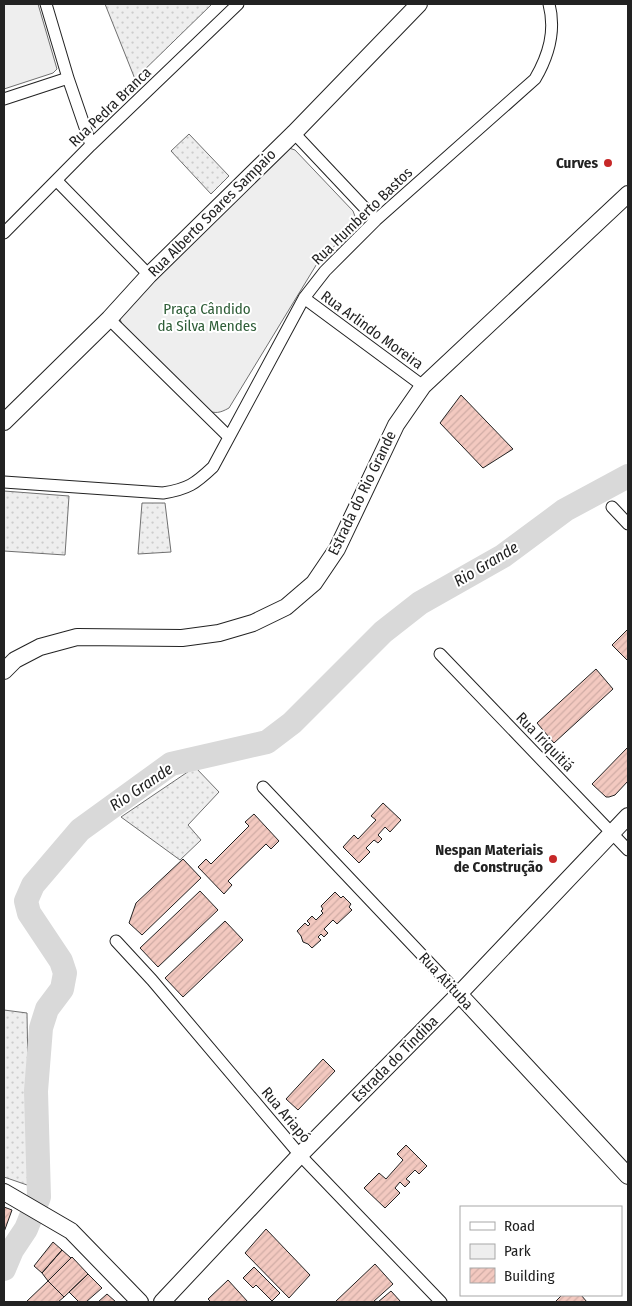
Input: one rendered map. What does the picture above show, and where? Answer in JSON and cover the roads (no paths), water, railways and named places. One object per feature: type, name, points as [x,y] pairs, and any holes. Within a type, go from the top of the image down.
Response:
[{"type":"street","points":[[46,4],[68,78],[91,145]]},
{"type":"street","name":"Rua Pedra Branca","points":[[4,233],[91,145],[238,4]]},
{"type":"street","name":"Rua Alberto Soares Sampaio","points":[[4,422],[294,133],[419,4]]},
{"type":"street","name":"Rua Humberto Bastos","points":[[4,482],[163,493],[182,490],[199,481],[213,467],[304,298],[325,270],[376,220],[535,79],[545,62],[550,48],[552,30],[549,4]]},
{"type":"street","points":[[4,99],[68,78]]},
{"type":"street","points":[[294,133],[376,220]]},
{"type":"street","points":[[57,181],[150,275]]},
{"type":"street","name":"Estrada do Rio Grande","points":[[4,671],[16,660],[40,647],[76,637],[182,638],[218,633],[252,623],[286,607],[314,583],[337,549],[396,425],[423,386],[628,194]]},
{"type":"street","name":"Rua Arlindo Moreira","points":[[304,298],[423,386]]},
{"type":"street","points":[[109,319],[229,437]]},
{"type":"street","points":[[612,507],[628,524]]},
{"type":"street","name":"Rua Iriquitiá","points":[[440,654],[628,850]]},
{"type":"street","name":"Rua Atituba","points":[[263,787],[628,1176]]},
{"type":"street","name":"Estrada do Tindiba","points":[[162,1302],[300,1155],[459,994],[628,816]]},
{"type":"street","name":"Rua Ariapó","points":[[116,941],[159,987],[300,1155],[441,1302]]},
{"type":"street","points":[[4,1192],[54,1220],[79,1238],[140,1302]]},
{"type":"waterway","name":"Rio Grande","points":[[4,1269],[12,1250],[26,1229],[39,1197],[36,1091],[41,1028],[47,1009],[62,989],[65,973],[61,961],[29,913],[26,901],[33,885],[80,830],[171,764],[267,742],[292,723],[383,632],[420,603],[503,556],[565,510],[628,476]]},
{"type":"place","name":"Curves","points":[[608,163]]},
{"type":"place","name":"Nespan Materiais de Construção","points":[[553,859]]},
{"type":"park label","name":"Praça Cândido da Silva Mendes","points":[[207,318]]}]
